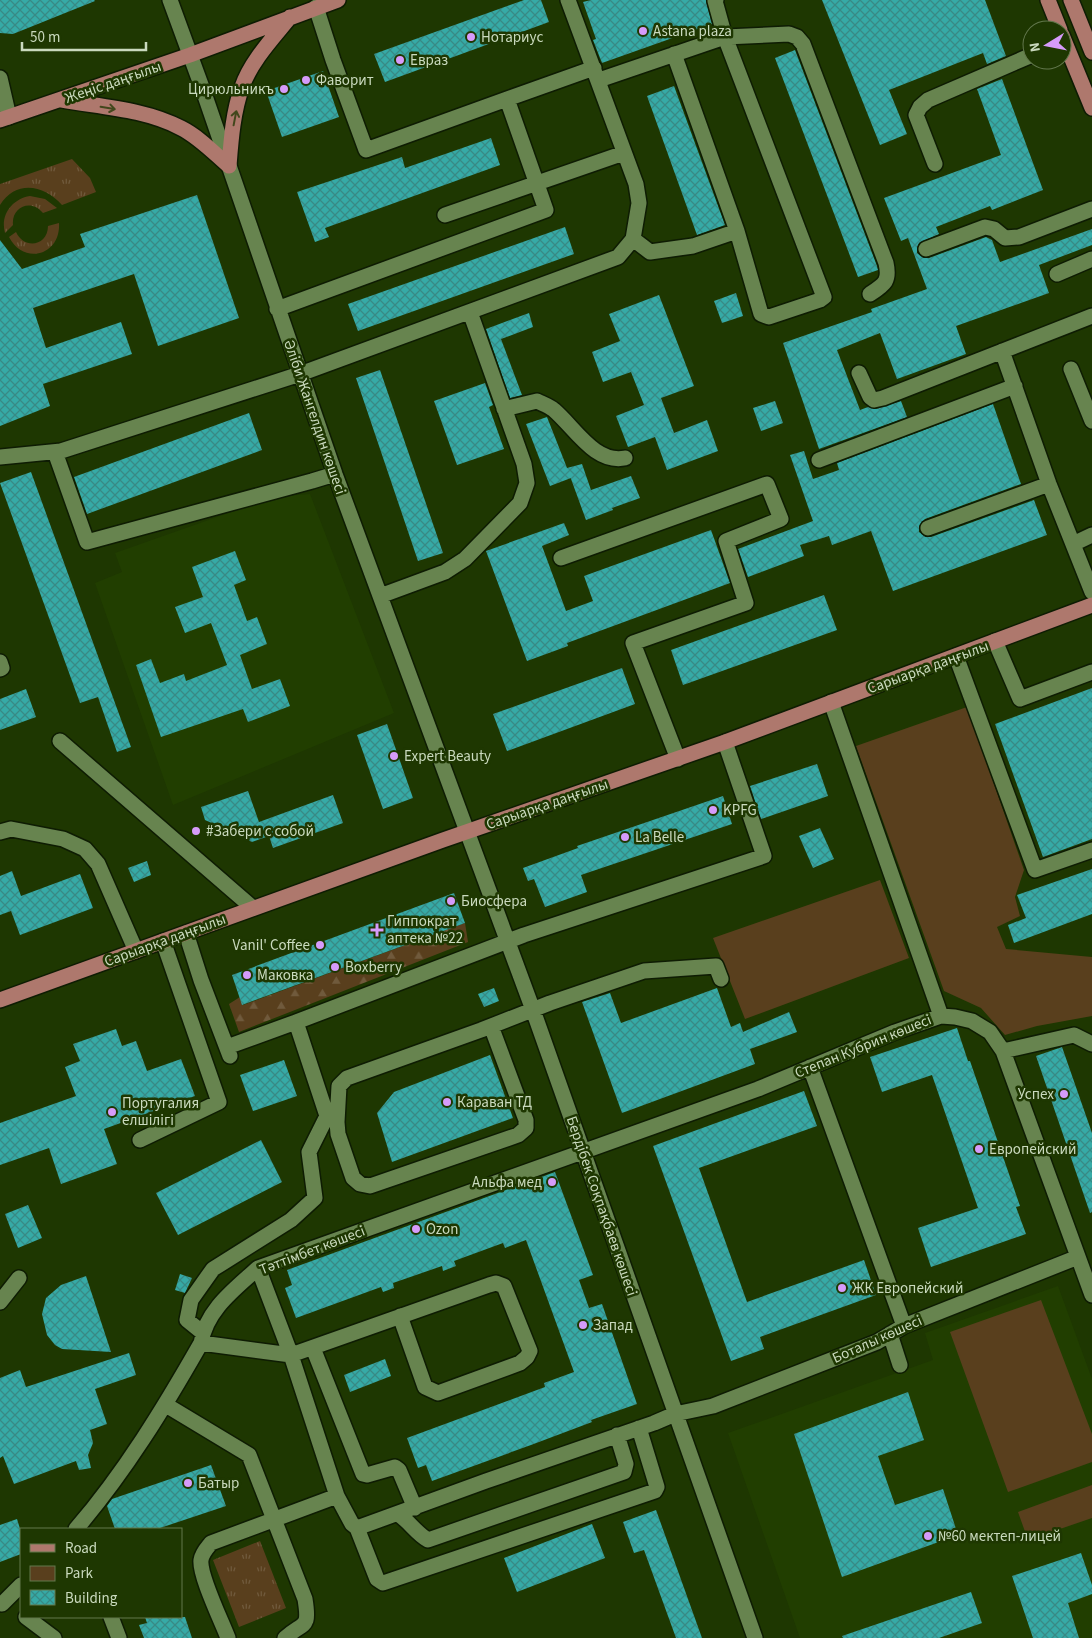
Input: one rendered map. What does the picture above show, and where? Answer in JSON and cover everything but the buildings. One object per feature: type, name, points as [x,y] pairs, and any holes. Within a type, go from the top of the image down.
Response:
[{"type":"main road","name":"Жеңіс даңғылы","points":[[5,119],[190,55],[338,0]]},
{"type":"main road","points":[[1048,0],[1056,20]]},
{"type":"main road","points":[[1071,0],[1092,52]]},
{"type":"main road","points":[[229,166],[232,133],[242,85],[256,60],[290,17]]},
{"type":"main road","points":[[1072,61],[1092,108]]},
{"type":"main road","points":[[60,100],[138,113],[181,128],[198,138],[229,166]]},
{"type":"main road","name":"Сарыарқа даңғылы","points":[[0,1000],[253,908],[725,742],[1092,605]]},
{"type":"street","name":"Әліби Жангелдин көшесі","points":[[170,0],[334,474],[467,832]]},
{"type":"street","points":[[0,457],[61,451],[300,374],[618,257],[633,239],[639,203],[636,184],[568,0]]},
{"type":"street","points":[[674,54],[737,231],[761,314],[768,317],[820,300],[824,296],[725,37],[716,0]]},
{"type":"street","points":[[316,7],[366,150],[507,99],[674,54],[725,37],[789,34],[797,37],[803,44],[886,263],[889,275],[884,286],[870,294]]},
{"type":"street","points":[[1072,35],[1084,33]]},
{"type":"street","points":[[935,164],[916,115],[920,107],[928,100],[1022,59]]},
{"type":"street","points":[[0,78],[5,119]]},
{"type":"street","points":[[277,309],[546,210],[507,99]]},
{"type":"street","points":[[445,215],[624,152]]},
{"type":"street","points":[[926,250],[985,227],[994,229],[1005,238],[1019,237],[1092,209]]},
{"type":"street","points":[[633,239],[650,252],[694,246],[737,231]]},
{"type":"street","points":[[1057,274],[1092,259]]},
{"type":"street","points":[[380,596],[445,572],[465,560],[520,502],[526,483],[524,464],[470,312]]},
{"type":"street","points":[[858,373],[870,397],[874,400],[883,398],[1092,316]]},
{"type":"street","points":[[1002,351],[1049,484],[1092,592]]},
{"type":"street","points":[[1071,369],[1092,421]]},
{"type":"street","points":[[819,460],[1015,386]]},
{"type":"street","points":[[504,408],[537,401],[553,409],[595,451],[616,460],[625,458]]},
{"type":"street","points":[[55,452],[87,542],[334,474]]},
{"type":"street","points":[[561,558],[767,484],[781,519],[726,541],[746,603],[633,643],[678,759]]},
{"type":"street","points":[[928,528],[1049,484]]},
{"type":"street","points":[[1073,544],[1092,535]]},
{"type":"street","points":[[996,641],[1020,699],[1092,672]]},
{"type":"street","points":[[956,656],[1035,870],[1092,850]]},
{"type":"street","points":[[0,662],[2,668],[0,669]]},
{"type":"street","points":[[831,702],[941,1016]]},
{"type":"street","points":[[60,741],[253,908]]},
{"type":"street","points":[[186,933],[228,1052],[296,1022],[506,941],[764,856],[725,742]]},
{"type":"street","points":[[0,832],[11,829],[63,839],[85,848],[98,864],[136,951]]},
{"type":"street","name":"Бердібек Соқпақбаев көшесі","points":[[467,832],[756,1638]]},
{"type":"street","points":[[140,1140],[219,1102],[163,941]]},
{"type":"street","points":[[491,1026],[526,1120],[526,1128],[518,1135],[370,1186],[360,1184],[353,1178],[338,1134],[337,1122],[339,1086],[348,1078],[550,1003],[644,971],[716,966],[721,979]]},
{"type":"street","name":"Степан Кубрин көшесі","points":[[583,1152],[758,1089],[895,1032],[941,1016],[972,1021],[990,1032],[1003,1051],[1092,1295]]},
{"type":"street","points":[[296,1022],[326,1116],[309,1152],[315,1198],[291,1220],[213,1269],[191,1300],[187,1320],[202,1338],[291,1356],[400,1316],[496,1283],[504,1286],[530,1351],[527,1357],[520,1363],[438,1393],[425,1387],[400,1316]]},
{"type":"street","points":[[1003,1051],[1074,1035],[1092,1044]]},
{"type":"street","points":[[810,1067],[904,1326]]},
{"type":"street","name":"Тәттімбет көшесі","points":[[78,1528],[132,1457],[166,1405],[215,1311],[225,1297],[258,1268],[583,1152]]},
{"type":"street","name":"Боталы көшесі","points":[[357,1528],[675,1414],[713,1406],[877,1342],[904,1326],[1078,1257]]},
{"type":"street","points":[[258,1268],[291,1356],[337,1496],[352,1524],[357,1528],[377,1579],[384,1582],[655,1491],[657,1486],[639,1428]]},
{"type":"street","points":[[0,1302],[19,1278]]},
{"type":"street","points":[[890,1334],[900,1365]]},
{"type":"street","points":[[313,1348],[363,1474],[367,1475],[395,1467],[399,1470],[415,1508]]},
{"type":"street","points":[[166,1405],[250,1455],[305,1599],[308,1616],[306,1623],[284,1638]]},
{"type":"street","points":[[398,1514],[408,1521],[420,1536],[428,1540],[624,1472],[626,1464],[617,1435]]},
{"type":"street","points":[[228,1638],[203,1575],[201,1560],[205,1551],[212,1543],[337,1496]]},
{"type":"street","points":[[20,1586],[1,1605],[20,1614]]},
{"type":"street","points":[[27,1618],[54,1638]]},
{"type":"street","points":[[111,1618],[120,1638]]},
{"type":"shaded area","points":[[310,494],[394,713],[173,805],[95,583],[122,572],[115,553],[274,497]]},
{"type":"shaded area","name":"№60 мектеп-лицей","points":[[1058,1286],[1092,1379],[1092,1638],[800,1638],[728,1433],[933,1360],[925,1333]]},
{"type":"green space","points":[[72,159],[90,178],[96,192],[62,205],[55,198],[39,189],[22,188],[14,191],[0,205],[0,184]]},
{"type":"green space","points":[[30,196],[45,199],[57,208],[43,213],[38,208],[28,205],[18,209],[13,219],[13,225],[5,233],[4,220],[9,209],[13,204]]},
{"type":"green space","points":[[59,223],[58,234],[54,243],[40,253],[23,252],[9,237],[16,232],[24,241],[35,243],[44,238],[48,226]]},
{"type":"green space","points":[[967,707],[1024,870],[1015,897],[1020,916],[997,927],[1006,949],[1092,957],[1092,1016],[1037,1026],[1005,1035],[981,1008],[944,991],[856,746]]},
{"type":"green space","points":[[880,880],[909,958],[745,1019],[713,938]]},
{"type":"green space","points":[[465,923],[468,942],[239,1032],[229,1004],[240,997],[243,1005]]},
{"type":"green space","points":[[1041,1300],[1092,1434],[1092,1462],[1008,1492],[950,1332]]},
{"type":"green space","points":[[1092,1485],[1092,1518],[1028,1540],[1018,1512]]},
{"type":"green space","points":[[260,1541],[286,1608],[239,1627],[213,1560]]},
{"type":"place","name":"Astana plaza","points":[[643,31]]},
{"type":"place","name":"Нотариус","points":[[471,37]]},
{"type":"place","name":"Евраз","points":[[400,60]]},
{"type":"place","name":"Фаворит","points":[[306,80]]},
{"type":"place","name":"Цирюльникъ","points":[[284,89]]},
{"type":"place","name":"Expert Beauty","points":[[394,756]]},
{"type":"place","name":"KPFG","points":[[713,810]]},
{"type":"place","name":"#Забери с собой","points":[[196,831]]},
{"type":"place","name":"La Belle","points":[[625,837]]},
{"type":"place","name":"Биосфера","points":[[451,901]]},
{"type":"place","name":"Гиппократ аптека №22","points":[[377,930]]},
{"type":"place","name":"Vanil' Coffee","points":[[320,945]]},
{"type":"place","name":"Boxberry","points":[[335,967]]},
{"type":"place","name":"Маковка","points":[[247,975]]},
{"type":"place","name":"Успех","points":[[1064,1094]]},
{"type":"place","name":"Караван ТД","points":[[447,1102]]},
{"type":"place","name":"Португалия елшілігі","points":[[112,1112]]},
{"type":"place","name":"Европейский","points":[[979,1149]]},
{"type":"place","name":"Альфа мед","points":[[552,1182]]},
{"type":"place","name":"Ozon","points":[[416,1229]]},
{"type":"place","name":"ЖК Европейский","points":[[842,1288]]},
{"type":"place","name":"Запад","points":[[583,1325]]},
{"type":"place","name":"Батыр","points":[[188,1483]]},
{"type":"place","name":"№60 мектеп-лицей","points":[[928,1536]]}]
